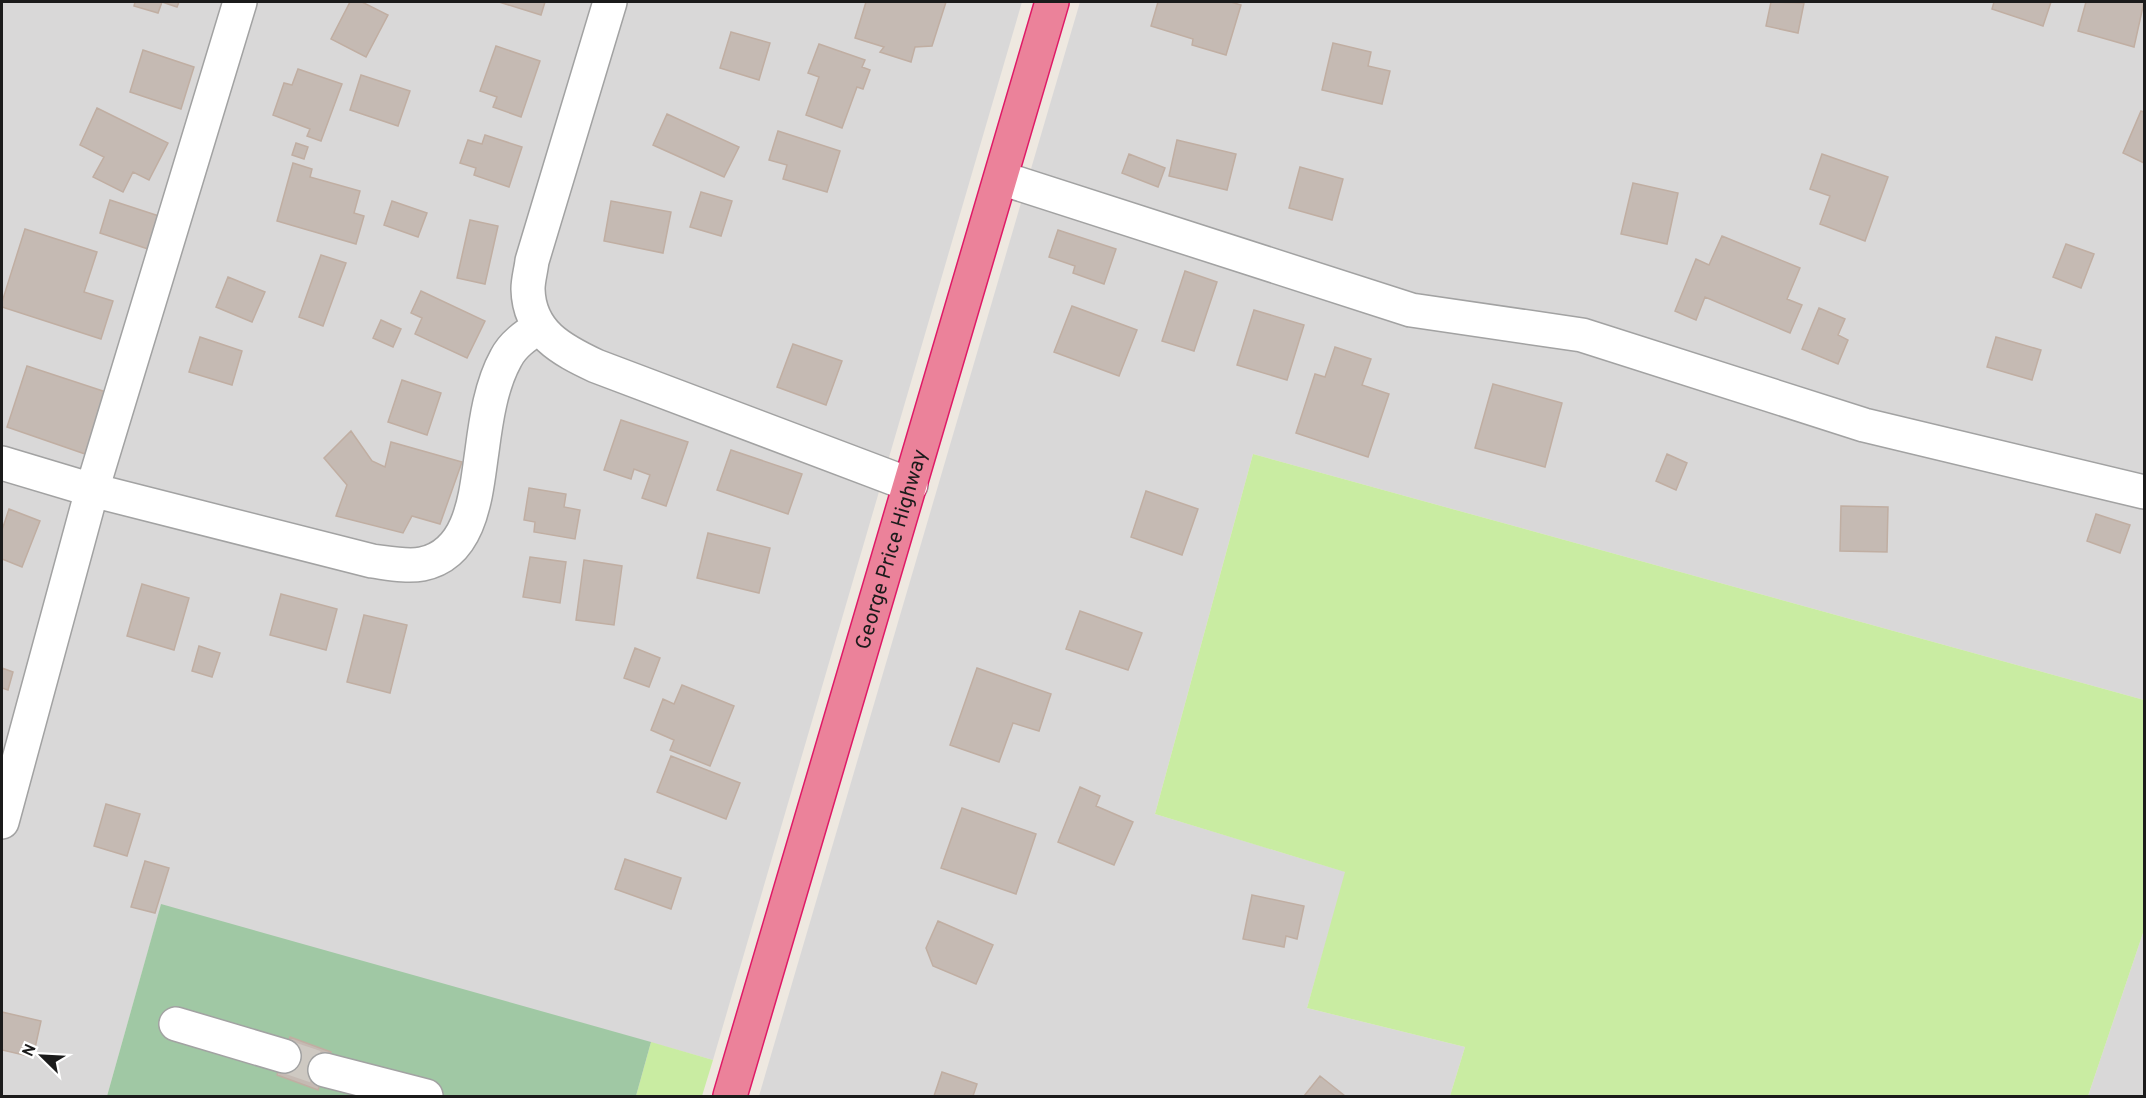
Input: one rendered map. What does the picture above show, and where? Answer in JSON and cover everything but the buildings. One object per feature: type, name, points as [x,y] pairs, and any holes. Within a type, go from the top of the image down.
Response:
[{"type":"highway","name":"George Price Highway","points":[[730,1096],[1052,2]]},
{"type":"street","points":[[2,822],[93,490],[240,2]]},
{"type":"street","points":[[610,2],[532,261],[528,289],[531,310],[539,327],[553,343],[596,366],[911,485]]},
{"type":"street","points":[[1001,178],[1411,310],[1582,335],[1864,425],[2145,492]]},
{"type":"street","points":[[2,463],[93,490],[372,561],[422,564],[442,556],[450,549],[458,541],[469,519],[478,485],[482,450],[496,381],[507,356],[521,340],[539,327]]},
{"type":"street","points":[[176,1024],[284,1056]]},
{"type":"street","points":[[325,1070],[426,1096]]},
{"type":"shaded area","points":[[2,2],[1022,2],[713,1060],[161,905],[107,1096],[2,1096]]},
{"type":"shaded area","points":[[1080,2],[2144,2],[2144,700],[1253,454],[1155,814],[1346,872],[1307,1008],[1465,1047],[1450,1096],[759,1096]]},
{"type":"shaded area","points":[[2144,930],[2144,1096],[2088,1096]]},
{"type":"green space","points":[[1253,454],[2144,700],[2144,930],[2088,1096],[1450,1096],[1465,1047],[1307,1008],[1345,872],[1155,814]]},
{"type":"green space","points":[[161,904],[651,1042],[636,1096],[107,1096]]},
{"type":"green space","points":[[651,1042],[713,1060],[702,1096],[636,1096]]},
{"type":"tunnel","points":[[284,1056],[325,1070]]}]
